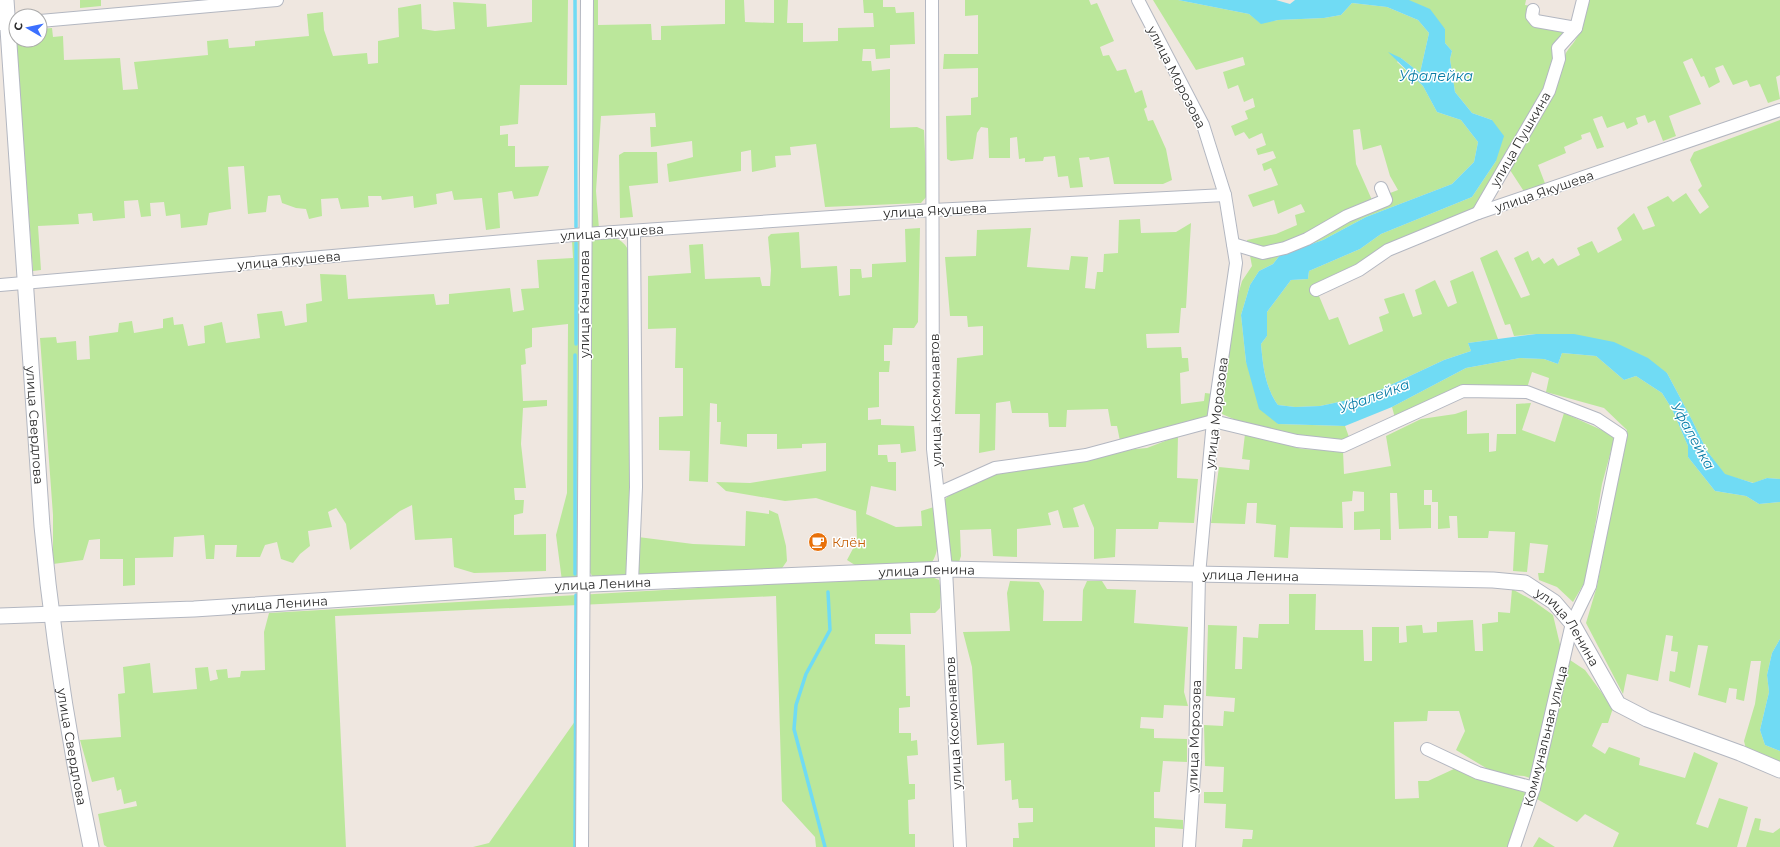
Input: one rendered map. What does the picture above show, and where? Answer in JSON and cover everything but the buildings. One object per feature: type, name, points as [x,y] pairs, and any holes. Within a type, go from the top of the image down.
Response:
[{"type":"street","name":"улица Свердлова","points":[[6,0],[8,24]]},
{"type":"street","points":[[48,20],[277,0]]},
{"type":"street","name":"улица Качалова","points":[[582,847],[585,234],[588,0]]},
{"type":"street","name":"улица Космонавтов","points":[[932,0],[933,449],[939,493],[946,569],[960,847]]},
{"type":"street","name":"улица Морозова","points":[[1138,0],[1203,125],[1225,195],[1236,263],[1213,421],[1199,575],[1195,761],[1189,847]]},
{"type":"street","name":"улица Пушкина","points":[[1478,213],[1549,91],[1559,59],[1558,48],[1576,28],[1583,0]]},
{"type":"street","points":[[1533,10],[1532,16],[1536,21],[1576,28]]},
{"type":"street","name":"улица Свердлова","points":[[10,48],[42,526],[50,614],[91,847]]},
{"type":"street","name":"улица Якушева","points":[[1316,290],[1359,270],[1388,250],[1478,213],[1780,110]]},
{"type":"street","points":[[1233,244],[1264,253],[1285,248],[1307,239],[1347,216],[1386,200],[1382,188]]},
{"type":"street","name":"улица Якушева","points":[[0,286],[585,234],[933,210],[1225,195]]},
{"type":"street","points":[[632,582],[636,487],[634,231]]},
{"type":"street","name":"Коммунальная улица","points":[[1213,421],[1298,440],[1342,446],[1463,391],[1527,392],[1597,419],[1621,435],[1590,586],[1572,623],[1534,788],[1514,847]]},
{"type":"street","points":[[939,493],[995,468],[1086,455],[1213,421]]},
{"type":"street","name":"улица Ленина","points":[[0,616],[202,608],[632,582],[946,569],[1493,580],[1525,583],[1554,602],[1572,623],[1618,704],[1647,719],[1740,753],[1780,770]]},
{"type":"street","points":[[1427,749],[1478,773],[1534,788]]},
{"type":"green space","points":[[80,0],[101,0],[101,6],[80,8]]},
{"type":"green space","points":[[532,0],[568,0],[567,85],[520,85],[518,124],[500,126],[500,135],[508,134],[508,146],[515,146],[515,167],[549,166],[538,196],[514,199],[512,191],[498,193],[500,228],[486,230],[482,198],[454,200],[452,191],[436,194],[437,204],[414,208],[413,196],[382,200],[381,196],[368,196],[369,207],[341,209],[338,198],[321,199],[322,216],[309,219],[306,209],[296,208],[282,203],[280,195],[268,196],[266,212],[248,214],[244,166],[228,167],[231,209],[209,213],[207,225],[181,228],[180,214],[166,216],[164,202],[150,203],[151,216],[141,217],[138,200],[124,201],[125,218],[93,221],[92,213],[78,214],[79,224],[38,226],[41,270],[33,271],[17,48],[48,48],[48,28],[52,28],[53,37],[63,36],[64,60],[120,58],[123,90],[138,89],[134,62],[208,55],[207,41],[228,39],[229,48],[255,46],[255,41],[309,36],[307,14],[323,12],[324,30],[333,56],[367,53],[368,64],[378,63],[378,41],[399,37],[398,8],[421,4],[422,29],[435,31],[455,29],[453,2],[486,4],[487,27],[532,22]]},
{"type":"green space","points":[[591,0],[598,0],[598,25],[651,24],[652,40],[661,40],[661,26],[725,24],[725,0],[744,0],[745,22],[774,23],[774,0],[788,0],[787,23],[803,23],[803,42],[838,41],[838,28],[874,27],[873,13],[864,13],[863,0],[883,0],[883,7],[895,7],[896,13],[914,12],[915,44],[890,45],[890,58],[876,59],[875,49],[863,49],[862,61],[871,61],[872,71],[890,69],[890,128],[917,127],[924,130],[927,196],[921,203],[825,207],[816,144],[790,147],[791,155],[775,156],[776,167],[752,172],[751,150],[741,152],[741,171],[669,182],[667,164],[693,157],[692,141],[651,147],[650,127],[656,127],[655,113],[601,116],[596,191],[599,229],[589,229]]},
{"type":"green space","points":[[965,0],[1089,0],[1091,5],[1097,3],[1114,41],[1100,47],[1103,56],[1109,55],[1117,71],[1126,69],[1135,93],[1142,90],[1147,107],[1144,109],[1148,121],[1153,120],[1166,149],[1172,180],[1163,184],[1114,184],[1109,157],[1090,160],[1089,157],[1079,158],[1083,187],[1070,188],[1068,176],[1058,177],[1055,156],[1044,157],[1043,161],[1025,162],[1025,158],[1019,159],[1017,137],[1010,138],[1010,158],[989,158],[988,128],[981,127],[977,133],[973,159],[951,161],[947,159],[946,116],[971,115],[971,98],[978,97],[978,68],[943,69],[944,54],[978,54],[978,15],[965,16]]},
{"type":"green space","points":[[1153,0],[1178,0],[1249,14],[1261,23],[1278,20],[1324,18],[1341,15],[1352,3],[1387,7],[1418,20],[1429,33],[1420,73],[1401,58],[1397,62],[1423,86],[1437,112],[1461,120],[1478,142],[1474,162],[1452,184],[1366,217],[1323,240],[1280,255],[1273,264],[1259,271],[1250,285],[1241,315],[1246,362],[1278,424],[1345,426],[1349,437],[1339,441],[1285,433],[1238,421],[1222,414],[1234,309],[1242,281],[1252,266],[1247,240],[1276,234],[1297,225],[1295,215],[1305,212],[1301,204],[1278,214],[1274,200],[1253,207],[1248,195],[1278,185],[1271,168],[1264,171],[1262,164],[1276,158],[1273,151],[1258,155],[1256,149],[1266,145],[1262,133],[1249,139],[1244,132],[1235,136],[1231,126],[1248,119],[1245,111],[1255,107],[1253,98],[1244,102],[1238,85],[1228,89],[1223,72],[1245,65],[1243,57],[1196,70]],"holes":[[[1360,129],[1363,150],[1381,145],[1390,176],[1398,190],[1372,200],[1356,164],[1353,130]]]},
{"type":"green space","points":[[1408,0],[1526,0],[1525,5],[1537,7],[1536,17],[1571,23],[1555,59],[1544,91],[1474,209],[1314,284],[1329,320],[1338,317],[1349,345],[1383,331],[1379,317],[1389,313],[1384,299],[1404,293],[1413,317],[1422,314],[1415,290],[1435,280],[1448,307],[1457,303],[1450,281],[1473,271],[1498,339],[1468,343],[1471,351],[1444,360],[1367,396],[1320,406],[1295,407],[1278,405],[1267,384],[1261,344],[1267,336],[1267,312],[1291,280],[1308,279],[1309,271],[1360,249],[1381,234],[1472,197],[1496,161],[1492,120],[1472,113],[1455,92],[1450,59],[1452,51],[1445,43],[1445,29]]},
{"type":"green space","points":[[1589,0],[1780,0],[1780,75],[1776,77],[1780,99],[1768,103],[1760,84],[1750,87],[1747,80],[1733,85],[1723,65],[1715,68],[1720,82],[1709,88],[1704,76],[1701,77],[1692,58],[1683,62],[1701,104],[1669,116],[1676,136],[1663,141],[1655,120],[1648,123],[1645,115],[1636,118],[1638,124],[1627,129],[1624,122],[1607,128],[1602,116],[1593,119],[1604,147],[1597,149],[1590,132],[1581,135],[1582,139],[1564,147],[1566,153],[1538,165],[1546,186],[1525,193],[1508,167],[1563,64],[1566,53],[1581,30]]},
{"type":"green space","points":[[1780,120],[1780,479],[1767,478],[1754,483],[1725,475],[1707,451],[1667,373],[1536,334],[1514,336],[1510,324],[1505,325],[1480,258],[1497,250],[1521,298],[1530,295],[1514,258],[1528,251],[1532,261],[1539,257],[1544,264],[1553,258],[1558,266],[1580,255],[1577,248],[1592,241],[1598,253],[1622,240],[1617,228],[1634,213],[1643,230],[1655,226],[1647,207],[1668,196],[1673,202],[1686,193],[1700,214],[1709,207],[1698,190],[1702,186],[1690,160],[1694,152]]},
{"type":"green space","points":[[624,152],[657,152],[658,183],[629,186],[633,217],[620,218],[619,155]]},
{"type":"green space","points":[[1140,219],[1141,233],[1176,232],[1191,223],[1186,308],[1181,308],[1179,333],[1146,334],[1147,348],[1181,347],[1182,358],[1188,358],[1189,371],[1180,373],[1181,404],[1204,401],[1205,393],[1213,394],[1210,417],[1120,441],[1117,426],[1111,426],[1108,409],[1067,410],[1066,427],[1049,427],[1048,413],[1012,413],[1010,401],[996,403],[995,450],[979,453],[980,414],[955,414],[957,358],[983,355],[983,326],[968,327],[967,316],[950,316],[945,257],[976,256],[977,230],[1031,228],[1027,267],[1069,270],[1071,256],[1088,257],[1085,288],[1095,289],[1097,272],[1103,272],[1104,254],[1118,253],[1119,220]]},
{"type":"green space","points":[[920,228],[918,322],[914,328],[893,328],[892,345],[884,345],[884,361],[890,361],[889,372],[879,372],[879,407],[868,408],[868,420],[881,419],[881,425],[914,426],[916,451],[901,453],[900,444],[878,445],[878,455],[887,455],[888,462],[896,462],[896,491],[871,486],[866,514],[896,527],[922,526],[921,511],[934,507],[938,536],[937,550],[932,562],[920,565],[858,567],[847,560],[857,541],[856,511],[816,498],[785,501],[726,491],[716,482],[750,483],[826,471],[826,443],[802,444],[802,448],[777,449],[777,434],[747,434],[747,447],[720,444],[721,422],[717,422],[717,404],[710,403],[708,482],[689,481],[690,451],[659,450],[659,417],[683,416],[683,368],[675,368],[676,328],[648,329],[648,276],[691,273],[689,245],[703,244],[705,279],[760,277],[762,286],[770,286],[771,270],[768,237],[771,234],[799,232],[801,268],[837,266],[839,296],[850,295],[850,269],[861,269],[862,278],[872,277],[872,264],[906,262],[905,229]]},
{"type":"green space","points":[[595,238],[612,238],[620,240],[627,247],[630,253],[631,486],[627,575],[623,578],[593,577],[588,570],[588,244]]},
{"type":"green space","points":[[580,240],[581,579],[562,581],[556,535],[567,493],[568,324],[532,328],[532,347],[525,349],[526,364],[521,365],[523,401],[547,400],[547,406],[523,408],[521,444],[526,488],[514,488],[515,500],[524,500],[523,513],[514,515],[514,535],[546,534],[546,571],[474,573],[454,567],[452,538],[415,540],[412,505],[400,511],[350,550],[346,524],[336,508],[328,512],[332,527],[308,531],[310,546],[300,554],[293,563],[281,559],[277,542],[265,545],[260,557],[236,557],[237,545],[215,545],[214,559],[206,559],[204,535],[174,537],[173,557],[135,558],[135,585],[123,586],[123,559],[100,559],[100,539],[89,540],[83,560],[53,564],[53,515],[40,338],[56,337],[57,343],[76,341],[77,360],[90,359],[89,336],[118,332],[119,323],[132,321],[134,333],[163,328],[163,319],[173,317],[174,325],[183,324],[188,346],[205,343],[204,326],[222,322],[226,343],[260,338],[257,314],[282,311],[285,326],[307,322],[306,304],[322,301],[320,274],[346,275],[348,299],[434,294],[436,305],[449,304],[449,294],[510,288],[513,312],[524,310],[521,289],[539,288],[537,260],[573,258],[572,241]]},
{"type":"green space","points":[[1562,353],[1596,356],[1624,380],[1636,376],[1662,393],[1672,409],[1688,446],[1688,457],[1715,491],[1746,496],[1759,504],[1780,502],[1780,639],[1772,653],[1767,675],[1769,692],[1760,730],[1765,745],[1780,751],[1780,763],[1746,749],[1744,741],[1755,704],[1761,661],[1751,661],[1744,701],[1736,699],[1737,689],[1729,688],[1726,703],[1698,695],[1708,646],[1698,645],[1690,688],[1669,681],[1670,671],[1675,672],[1678,652],[1671,651],[1673,636],[1666,635],[1658,681],[1627,674],[1623,694],[1586,623],[1597,586],[1627,430],[1604,408],[1546,392],[1549,378],[1532,372],[1527,388],[1463,386],[1395,418],[1392,407],[1466,368],[1520,358],[1544,359],[1558,364]]},
{"type":"green space","points":[[1531,403],[1522,430],[1555,442],[1564,413],[1615,436],[1602,484],[1586,580],[1573,602],[1557,587],[1539,580],[1538,573],[1544,573],[1548,545],[1530,543],[1527,572],[1513,571],[1515,532],[1489,531],[1488,538],[1458,538],[1457,516],[1449,516],[1450,528],[1438,529],[1438,502],[1432,502],[1432,490],[1424,490],[1424,505],[1431,505],[1431,528],[1399,529],[1397,493],[1390,493],[1391,540],[1380,540],[1380,529],[1354,530],[1354,512],[1364,511],[1364,492],[1353,491],[1352,501],[1342,502],[1343,528],[1290,527],[1288,558],[1274,557],[1276,525],[1256,523],[1257,503],[1247,503],[1245,524],[1211,523],[1219,467],[1249,470],[1250,460],[1242,459],[1245,434],[1302,449],[1343,451],[1344,474],[1391,466],[1386,436],[1421,419],[1455,414],[1467,410],[1467,434],[1489,433],[1489,452],[1496,451],[1497,434],[1516,434],[1516,404]]},
{"type":"green space","points":[[1178,436],[1177,478],[1198,479],[1194,523],[1159,522],[1158,529],[1116,529],[1115,557],[1094,559],[1094,528],[1084,504],[1073,508],[1079,527],[1063,528],[1058,510],[1048,513],[1051,525],[1017,529],[1017,557],[993,556],[991,529],[960,530],[961,556],[959,562],[949,563],[944,500],[959,487],[997,473],[1124,450],[1147,448]]},
{"type":"green space","points":[[769,510],[778,514],[786,546],[787,561],[780,571],[637,577],[638,537],[693,544],[745,546],[746,511],[769,514]]},
{"type":"green space","points":[[932,577],[939,580],[941,591],[940,608],[935,613],[910,613],[911,634],[875,634],[875,644],[905,645],[906,696],[910,696],[910,707],[899,708],[899,733],[911,733],[911,741],[917,740],[918,755],[907,756],[909,784],[915,784],[915,799],[908,800],[909,834],[915,834],[915,847],[816,847],[815,837],[782,801],[776,596],[335,616],[346,847],[107,847],[104,845],[98,814],[137,806],[136,801],[124,804],[121,789],[117,791],[114,777],[92,782],[80,740],[121,737],[118,694],[125,693],[123,667],[150,663],[153,693],[197,689],[195,668],[208,667],[210,681],[218,679],[216,670],[227,669],[228,678],[240,677],[241,671],[265,670],[264,632],[269,613],[750,585]]},
{"type":"green space","points":[[1010,581],[1039,582],[1044,591],[1043,621],[1082,621],[1083,590],[1087,581],[1102,581],[1107,589],[1136,590],[1134,623],[1188,627],[1184,692],[1188,706],[1164,705],[1163,718],[1141,717],[1140,728],[1154,729],[1154,738],[1187,739],[1187,762],[1163,761],[1160,792],[1154,792],[1154,818],[1183,820],[1183,829],[1155,827],[1155,847],[1013,847],[1013,838],[1019,838],[1018,823],[1033,822],[1033,808],[1019,808],[1018,799],[1012,800],[1011,780],[1005,781],[1004,743],[977,745],[972,667],[963,632],[1010,631],[1007,593]]},
{"type":"green space","points":[[1512,589],[1532,600],[1553,615],[1562,653],[1530,778],[1524,776],[1496,774],[1456,750],[1465,731],[1459,711],[1428,711],[1427,721],[1394,722],[1395,799],[1419,798],[1418,781],[1428,781],[1456,768],[1527,790],[1508,847],[1242,847],[1243,839],[1252,839],[1253,830],[1225,828],[1226,804],[1204,803],[1204,792],[1223,792],[1224,767],[1205,766],[1204,725],[1223,726],[1224,711],[1234,712],[1235,698],[1206,696],[1208,625],[1237,626],[1235,669],[1242,669],[1243,637],[1258,638],[1259,624],[1289,624],[1289,594],[1316,594],[1315,630],[1363,630],[1364,661],[1372,661],[1372,627],[1399,627],[1399,643],[1407,642],[1406,626],[1422,625],[1423,633],[1437,632],[1437,622],[1473,620],[1475,651],[1483,651],[1482,624],[1498,622],[1498,612],[1510,613]]},
{"type":"green space","points":[[1570,660],[1585,670],[1613,708],[1608,723],[1602,723],[1592,746],[1605,754],[1609,747],[1640,758],[1639,765],[1685,778],[1694,752],[1718,763],[1696,824],[1708,828],[1719,798],[1748,807],[1737,847],[1613,847],[1619,833],[1585,814],[1577,822],[1537,799]]},
{"type":"green space","points":[[578,717],[578,847],[473,847],[489,843]]},
{"type":"green space","points":[[1755,818],[1761,819],[1759,830],[1773,833],[1780,828],[1780,847],[1746,847]]},
{"type":"green space","points":[[1539,837],[1555,847],[1533,847]]},
{"type":"water","name":"Уфалейка","points":[[1178,0],[1276,0],[1290,4],[1295,0],[1409,0],[1430,9],[1445,29],[1445,43],[1452,51],[1450,59],[1455,92],[1472,113],[1492,120],[1504,136],[1496,161],[1472,197],[1381,234],[1360,249],[1309,271],[1308,279],[1291,280],[1267,312],[1267,336],[1261,344],[1267,384],[1278,405],[1295,407],[1320,406],[1367,396],[1444,360],[1471,351],[1468,343],[1536,334],[1574,334],[1614,342],[1648,358],[1667,373],[1707,451],[1725,474],[1753,483],[1767,478],[1780,479],[1780,502],[1759,504],[1746,496],[1715,491],[1688,457],[1688,446],[1672,409],[1662,393],[1636,376],[1624,380],[1596,356],[1562,353],[1558,364],[1544,359],[1520,358],[1466,368],[1392,407],[1345,426],[1278,424],[1259,409],[1246,362],[1241,315],[1250,285],[1259,271],[1273,264],[1280,255],[1323,240],[1366,217],[1452,184],[1474,162],[1478,142],[1461,120],[1437,112],[1423,86],[1388,52],[1401,58],[1420,73],[1429,33],[1418,20],[1387,7],[1352,3],[1341,15],[1324,18],[1278,20],[1261,24],[1249,14]]},
{"type":"water","points":[[1780,639],[1780,751],[1765,745],[1760,730],[1769,692],[1767,675],[1772,653]]},
{"type":"waterway","points":[[575,0],[576,227]]},
{"type":"waterway","points":[[576,243],[576,344]]},
{"type":"waterway","points":[[575,355],[575,574]]},
{"type":"waterway","points":[[825,847],[794,729],[796,705],[806,674],[830,630],[828,592]]},
{"type":"waterway","points":[[575,847],[576,595]]},
{"type":"place","name":"Клён","points":[[818,542]]}]
